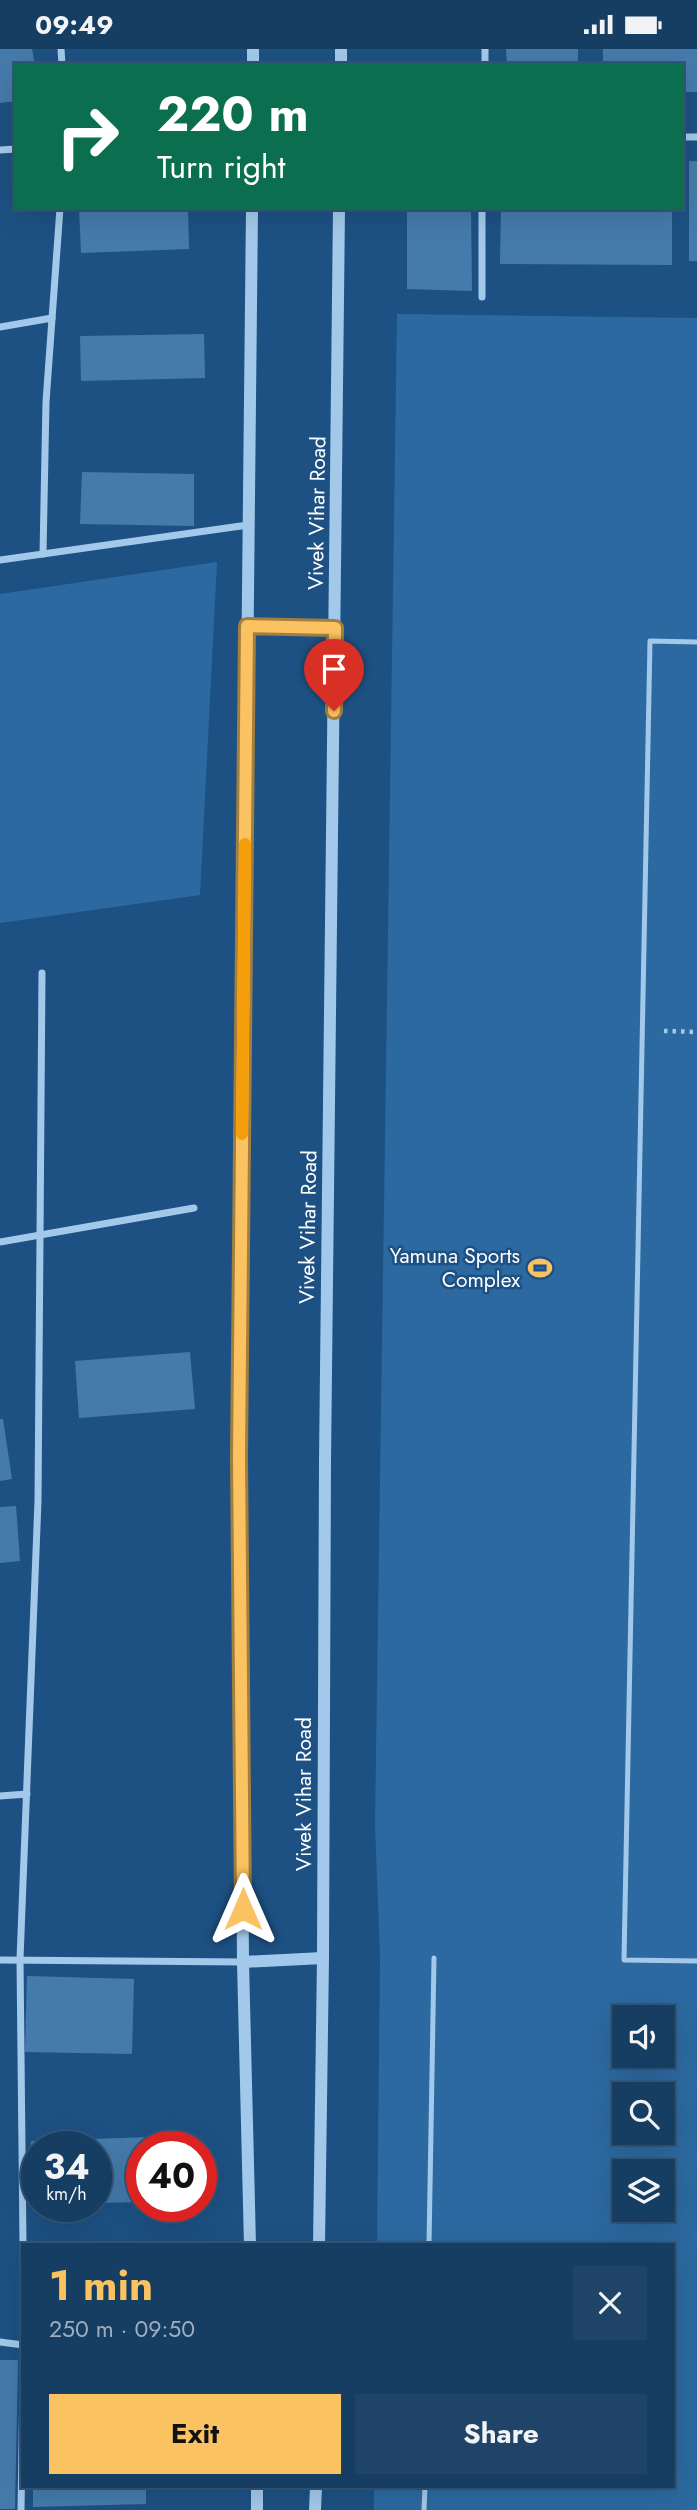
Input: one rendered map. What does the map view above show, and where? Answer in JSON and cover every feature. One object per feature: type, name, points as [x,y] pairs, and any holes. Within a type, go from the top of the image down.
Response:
[{"type":"street","points":[[43,554],[46,402],[60,210]]},
{"type":"street","points":[[250,2243],[243,1962],[239,1457],[252,210]]},
{"type":"street","name":"Vivek Vihar Road","points":[[319,2243],[339,210]]},
{"type":"street","points":[[482,210],[482,297]]},
{"type":"street","points":[[0,327],[52,318]]},
{"type":"street","points":[[0,561],[248,525]]},
{"type":"street","points":[[247,626],[335,628]]},
{"type":"street","points":[[23,2243],[20,1959],[38,1501],[42,973]]},
{"type":"street","points":[[0,1243],[194,1208]]},
{"type":"street","points":[[0,1796],[27,1794]]},
{"type":"street","points":[[0,1960],[243,1962],[323,1958]]},
{"type":"street","points":[[0,2342],[21,2344]]},
{"type":"street","points":[[20,2510],[21,2468]]},
{"type":"street","points":[[257,2488],[257,2510]]},
{"type":"street","points":[[315,2510],[316,2488]]},
{"type":"lane","points":[[697,642],[650,641],[624,1960],[697,1961]]},
{"type":"lane","points":[[429,2243],[434,1958]]},
{"type":"lane","points":[[424,2510],[425,2488]]},
{"type":"path","points":[[642,1029],[697,1032]]},
{"type":"shaded area","name":"Yamuna Sports Complex","points":[[397,314],[697,318],[697,2510],[374,2510],[374,2488],[675,2488],[675,2243],[377,2243],[380,1958],[375,1824]]},
{"type":"shaded area","points":[[217,562],[200,895],[0,923],[0,594]]},
{"type":"building","points":[[0,49],[32,49],[35,63],[14,63],[14,101],[0,103]]},
{"type":"building","points":[[506,49],[578,49],[578,63],[507,63]]},
{"type":"building","points":[[603,49],[697,49],[697,92],[684,92],[684,63],[603,63]]},
{"type":"building","points":[[689,161],[697,161],[697,261],[689,261]]},
{"type":"building","points":[[79,210],[188,210],[189,249],[81,253]]},
{"type":"building","points":[[407,210],[471,210],[472,291],[407,289]]},
{"type":"building","points":[[501,210],[672,210],[672,265],[500,264]]},
{"type":"building","points":[[204,334],[205,378],[81,381],[80,336]]},
{"type":"building","points":[[82,472],[194,474],[194,526],[80,524]]},
{"type":"building","points":[[190,1352],[195,1409],[79,1418],[75,1361]]},
{"type":"building","points":[[0,1419],[3,1419],[12,1479],[0,1481]]},
{"type":"building","points":[[16,1506],[20,1561],[0,1563],[0,1507]]},
{"type":"building","points":[[27,1976],[134,1979],[132,2054],[25,2052]]},
{"type":"building","points":[[112,2138],[126,2138],[126,2202],[112,2203]]},
{"type":"building","points":[[0,2360],[18,2360],[15,2509],[0,2509]]},
{"type":"building","points":[[33,2488],[146,2488],[146,2504],[33,2507]]},
{"type":"slow traffic","points":[[242,1134],[245,844]]},
{"type":"place","name":"Yamuna Sports Complex","points":[[540,1268]]},
{"type":"route","points":[[243,1909],[239,1457],[247,626],[335,628],[334,711]]}]
